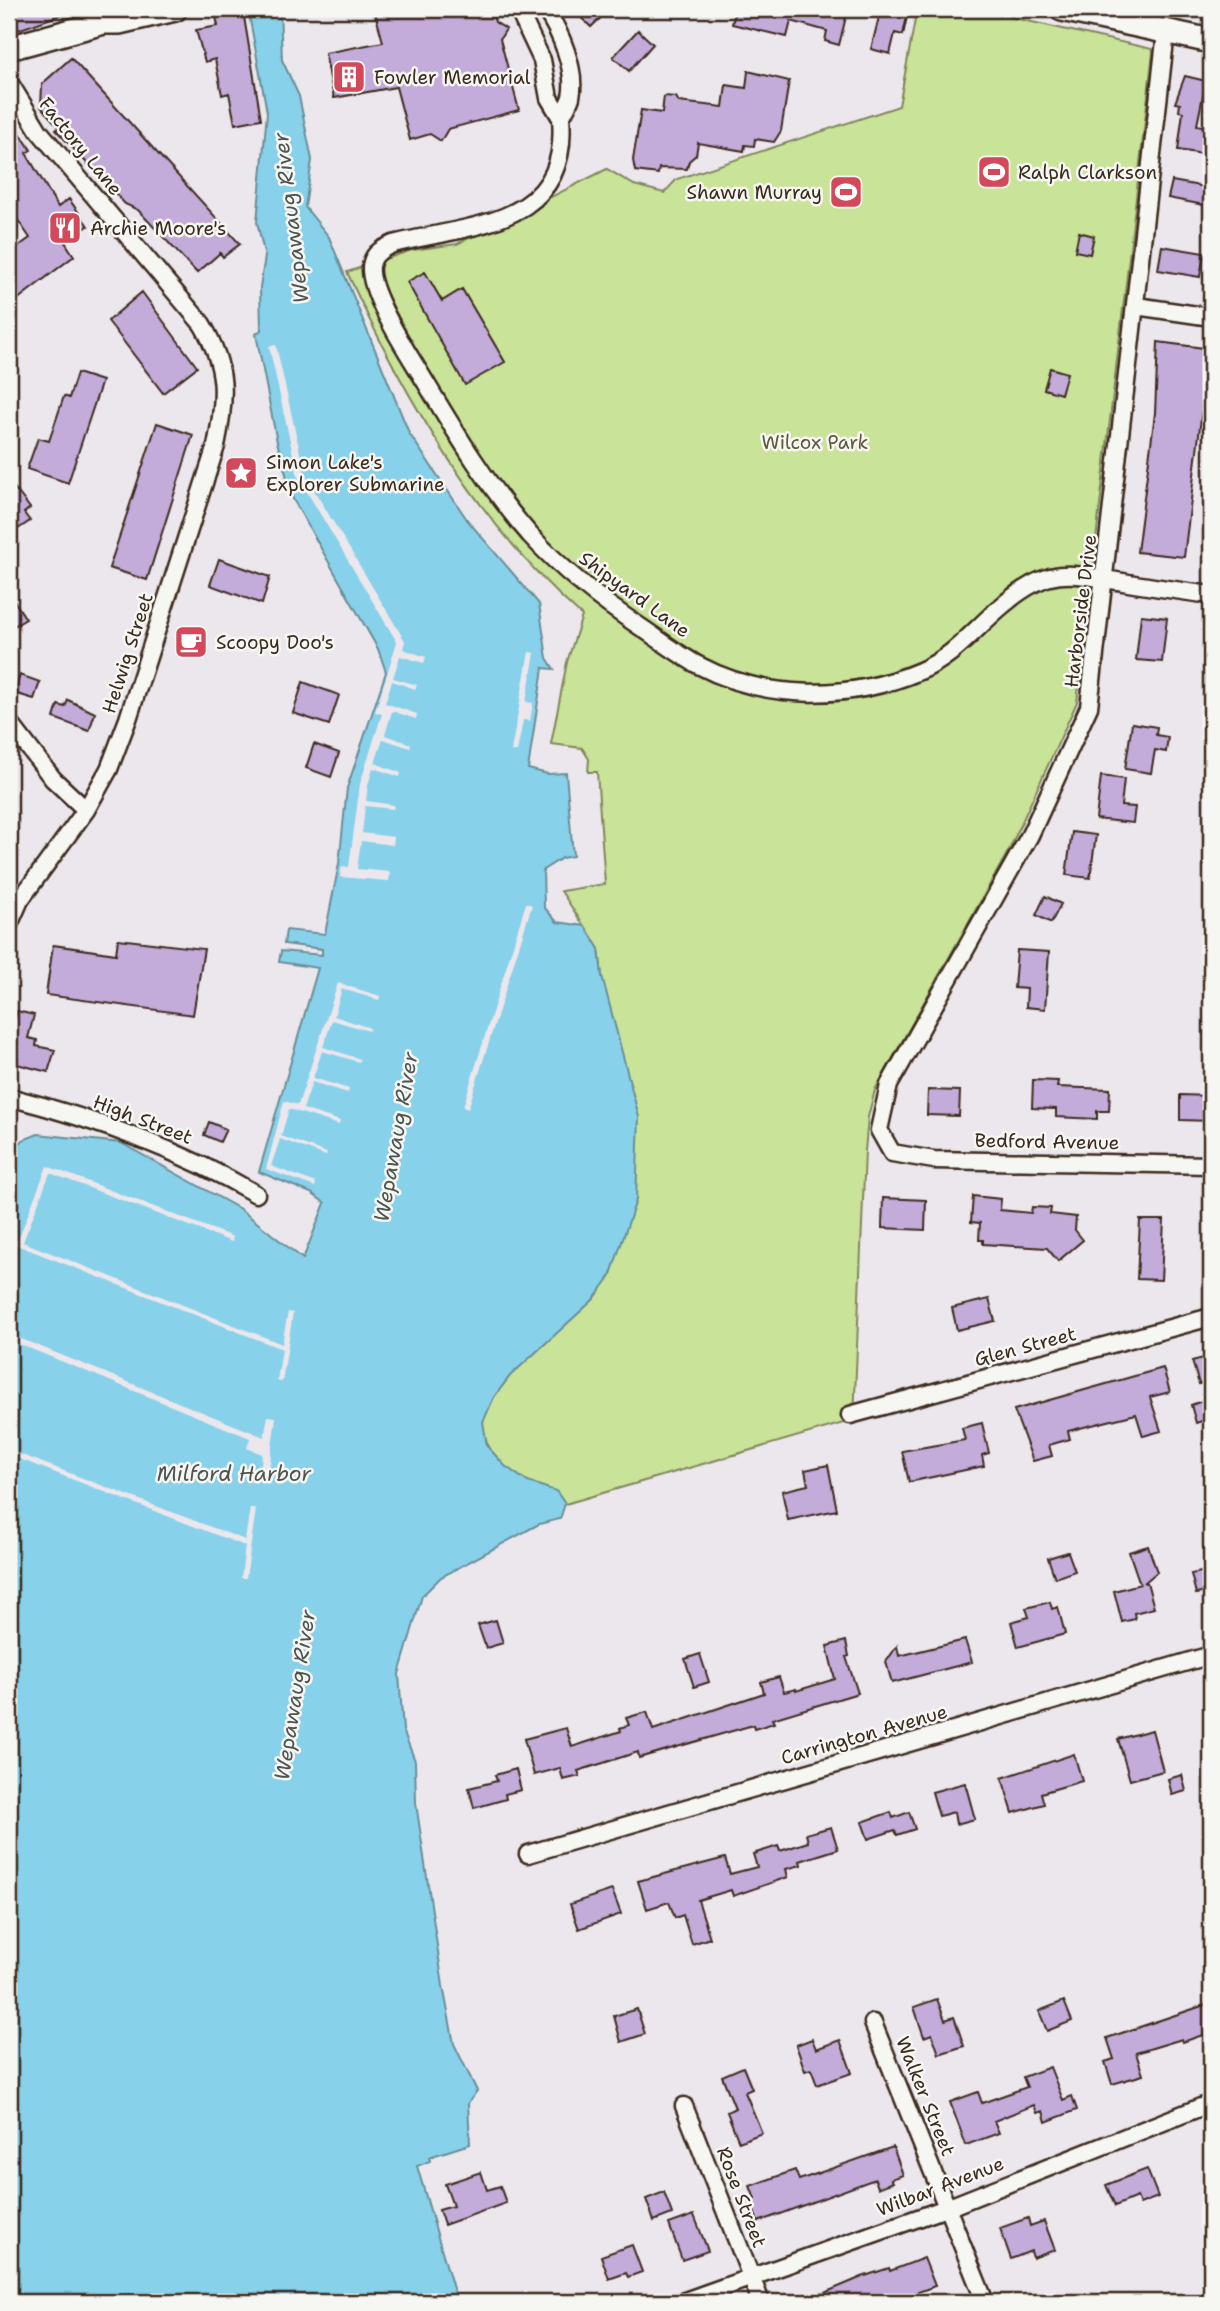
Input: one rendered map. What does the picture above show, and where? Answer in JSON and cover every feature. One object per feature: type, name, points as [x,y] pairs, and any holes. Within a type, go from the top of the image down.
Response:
[{"type":"main road","points":[[9,48],[104,22],[129,9]]},
{"type":"main road","points":[[104,22],[120,22],[175,9]]},
{"type":"main road","points":[[1062,9],[1211,41]]},
{"type":"street","name":"Shipyard Lane","points":[[518,9],[542,60],[549,98],[561,118]]},
{"type":"street","name":"Shipyard Lane","points":[[545,9],[558,30],[567,53],[571,96],[561,118],[558,166],[547,189],[537,199],[495,219],[393,244],[379,251],[372,261],[371,274],[390,321],[444,414],[478,465],[530,534],[582,585],[696,664],[776,691],[831,694],[856,690],[921,670],[947,656],[1032,584],[1052,577],[1072,575],[1211,595]]},
{"type":"street","name":"Harborside Drive","points":[[886,1146],[879,1128],[889,1085],[1030,835],[1086,717],[1105,579],[1166,32]]},
{"type":"street","name":"Factory Lane","points":[[9,82],[16,98],[52,147],[202,324],[214,345],[222,370]]},
{"type":"street","points":[[1136,306],[1211,317]]},
{"type":"street","name":"Helwig Street","points":[[9,925],[25,892],[86,810],[109,769],[128,719],[216,446],[224,396],[222,370]]},
{"type":"street","points":[[9,722],[53,779],[86,810]]},
{"type":"street","name":"High Street","points":[[9,1097],[129,1133],[212,1169],[256,1194]]},
{"type":"street","name":"Bedford Avenue","points":[[886,1146],[897,1154],[934,1160],[1211,1165]]},
{"type":"street","name":"Glen Street","points":[[850,1415],[1211,1317]]},
{"type":"street","name":"Carrington Avenue","points":[[528,1854],[1211,1655]]},
{"type":"street","name":"Walker Street","points":[[873,2023],[985,2302]]},
{"type":"street","name":"Wilbar Avenue","points":[[682,2302],[949,2207],[1211,2104]]},
{"type":"street","name":"Rose Street","points":[[684,2106],[761,2302]]},
{"type":"green space","name":"Wilcox Park","points":[[917,9],[974,9],[1152,49],[1153,52],[1077,702],[1009,850],[875,1090],[868,1117],[865,1151],[854,1420],[565,1504],[554,1492],[513,1473],[498,1459],[486,1442],[483,1422],[490,1403],[510,1376],[602,976],[599,949],[561,891],[605,884],[597,772],[588,772],[589,759],[582,748],[551,744],[567,662],[582,616],[544,580],[477,500],[419,412],[347,272],[412,250],[457,244],[607,169],[634,185],[664,193],[677,179],[899,106]]},
{"type":"water","name":"Milford Harbor","points":[[248,9],[280,9],[282,60],[299,96],[312,160],[305,207],[329,237],[409,433],[468,521],[539,604],[547,658],[554,669],[543,668],[528,769],[548,774],[566,773],[573,856],[562,858],[543,870],[544,907],[557,922],[585,926],[599,949],[602,976],[639,1117],[636,1200],[610,1277],[594,1299],[510,1376],[494,1397],[483,1422],[487,1446],[505,1466],[528,1482],[556,1491],[565,1504],[560,1519],[539,1524],[441,1577],[422,1596],[399,1674],[403,1730],[415,1761],[416,1803],[443,1986],[454,2044],[477,2091],[468,2103],[470,2144],[429,2157],[430,2161],[417,2166],[457,2302],[9,2302],[9,1167],[14,1149],[23,1140],[38,1134],[121,1143],[240,1209],[303,1259],[325,1203],[311,1193],[259,1172],[318,968],[279,962],[281,951],[322,955],[322,949],[284,944],[286,930],[325,934],[339,864],[347,788],[386,672],[378,649],[293,499],[277,442],[256,334],[261,330],[260,287],[265,257],[257,222],[267,112]]},
{"type":"pier","points":[[276,345],[305,475],[405,641],[403,649],[426,657],[424,663],[400,656],[393,678],[417,685],[415,689],[392,681],[385,703],[417,714],[416,719],[392,711],[385,735],[411,744],[410,748],[383,739],[375,763],[401,773],[400,777],[373,768],[368,785],[366,801],[394,805],[393,809],[365,806],[362,833],[394,837],[393,845],[361,841],[357,869],[390,872],[389,881],[340,877],[342,866],[349,867],[360,784],[382,714],[375,712],[397,642],[298,477],[269,346]]},
{"type":"pier","points":[[529,652],[535,653],[526,702],[533,703],[530,721],[523,720],[517,752],[511,751]]},
{"type":"pier","points":[[526,903],[532,905],[468,1109],[463,1107]]},
{"type":"pier","points":[[338,983],[380,996],[379,1000],[342,989],[334,1016],[370,1028],[369,1031],[332,1020],[323,1047],[360,1059],[359,1062],[322,1051],[313,1078],[349,1089],[348,1093],[312,1082],[303,1109],[340,1121],[339,1125],[289,1109],[281,1136],[327,1153],[326,1156],[280,1139],[271,1166],[316,1183],[315,1187],[266,1169],[284,1101],[298,1105]]},
{"type":"pier","points":[[47,1166],[233,1237],[232,1242],[50,1173],[23,1242],[282,1344],[288,1312],[293,1313],[282,1382],[277,1381],[282,1349],[9,1242],[9,1237],[18,1240]]},
{"type":"pier","points":[[9,1334],[264,1437],[268,1416],[276,1417],[268,1477],[260,1476],[262,1454],[247,1448],[250,1438],[9,1340]]},
{"type":"pier","points":[[9,1450],[245,1540],[250,1508],[256,1509],[246,1578],[241,1578],[245,1546],[9,1455]]},
{"type":"building","points":[[9,9],[71,9],[72,11],[12,32]]},
{"type":"building","points":[[374,9],[491,9],[495,22],[506,29],[500,39],[519,110],[448,129],[441,141],[430,134],[410,140],[396,87],[334,98],[325,53],[383,42]]},
{"type":"building","points":[[572,9],[610,9],[591,27]]},
{"type":"building","points":[[736,9],[848,9],[839,45],[825,41],[827,31],[791,21],[787,37],[732,24]]},
{"type":"building","points":[[881,9],[908,12],[903,35],[895,33],[890,54],[871,49]]},
{"type":"building","points":[[243,11],[261,119],[235,124],[229,93],[222,95],[215,59],[205,62],[196,30],[218,26],[216,17]]},
{"type":"building","points":[[638,30],[653,44],[629,71],[613,57]]},
{"type":"building","points":[[71,58],[240,244],[223,257],[220,253],[197,273],[138,210],[125,204],[56,130],[59,127],[41,107],[42,84]]},
{"type":"building","points":[[748,71],[789,81],[781,131],[774,142],[755,139],[754,146],[745,145],[744,151],[698,143],[696,155],[689,161],[687,169],[659,168],[658,174],[635,171],[633,160],[641,110],[662,113],[664,96],[676,97],[679,102],[723,107],[726,85],[746,88]]},
{"type":"building","points":[[1185,76],[1206,81],[1197,125],[1207,127],[1203,154],[1178,150],[1183,112],[1179,111],[1180,104],[1175,103]]},
{"type":"building","points":[[9,116],[31,150],[26,153],[58,207],[69,199],[88,226],[65,242],[74,256],[9,306],[9,253],[30,238],[9,207]]},
{"type":"building","points":[[1172,181],[1211,188],[1209,206],[1168,198]]},
{"type":"building","points":[[1079,232],[1094,236],[1090,254],[1075,251]]},
{"type":"building","points":[[1162,246],[1204,253],[1200,277],[1158,270]]},
{"type":"building","points":[[425,272],[442,301],[462,289],[505,362],[465,385],[407,282]]},
{"type":"building","points":[[142,292],[197,367],[163,393],[108,321]]},
{"type":"building","points":[[1158,342],[1211,349],[1211,377],[1206,377],[1184,557],[1137,552],[1155,413]]},
{"type":"building","points":[[1050,368],[1067,373],[1061,394],[1044,389]]},
{"type":"building","points":[[77,373],[102,381],[68,483],[27,469],[38,438],[49,441],[64,396],[69,398]]},
{"type":"building","points":[[157,423],[193,435],[147,580],[109,568]]},
{"type":"building","points":[[9,481],[30,508],[24,513],[30,521],[9,535]]},
{"type":"building","points":[[219,559],[270,577],[262,604],[210,585]]},
{"type":"building","points":[[9,593],[26,619],[9,629]]},
{"type":"building","points":[[1141,615],[1167,618],[1162,662],[1136,660]]},
{"type":"building","points":[[20,675],[40,682],[34,699],[14,693]]},
{"type":"building","points":[[303,682],[339,695],[329,725],[293,713]]},
{"type":"building","points":[[68,700],[95,713],[89,731],[54,718],[58,705],[65,707]]},
{"type":"building","points":[[1132,723],[1157,727],[1156,735],[1168,737],[1166,752],[1155,750],[1151,773],[1125,769]]},
{"type":"building","points":[[314,744],[339,753],[331,777],[306,768]]},
{"type":"building","points":[[1101,776],[1124,779],[1121,806],[1135,807],[1133,823],[1096,819]]},
{"type":"building","points":[[1072,832],[1096,835],[1090,878],[1066,875]]},
{"type":"building","points":[[1045,896],[1061,904],[1051,923],[1036,915]]},
{"type":"building","points":[[118,939],[204,949],[193,1015],[46,995],[53,945],[116,954]]},
{"type":"building","points":[[1017,950],[1049,952],[1045,1009],[1026,1007],[1027,989],[1014,988]]},
{"type":"building","points":[[17,1011],[34,1015],[28,1038],[37,1040],[36,1046],[55,1050],[48,1072],[9,1062],[9,1041]]},
{"type":"building","points":[[1033,1080],[1058,1081],[1057,1087],[1110,1089],[1109,1111],[1097,1111],[1097,1119],[1056,1117],[1056,1109],[1032,1108]]},
{"type":"building","points":[[928,1090],[960,1091],[959,1116],[927,1115]]},
{"type":"building","points":[[1180,1095],[1211,1096],[1211,1121],[1180,1120]]},
{"type":"building","points":[[209,1122],[226,1129],[220,1142],[204,1135]]},
{"type":"building","points":[[973,1196],[1001,1199],[1000,1210],[1031,1213],[1032,1207],[1051,1208],[1050,1214],[1076,1217],[1075,1230],[1083,1240],[1058,1261],[1047,1248],[983,1244],[983,1240],[979,1240],[980,1223],[971,1222]]},
{"type":"building","points":[[883,1198],[926,1200],[925,1230],[882,1228]]},
{"type":"building","points":[[1140,1220],[1164,1220],[1161,1280],[1137,1279]]},
{"type":"building","points":[[989,1299],[995,1321],[957,1330],[952,1308]]},
{"type":"building","points":[[1211,1356],[1211,1381],[1199,1384],[1192,1361]]},
{"type":"building","points":[[1163,1368],[1170,1392],[1150,1397],[1161,1431],[1143,1436],[1136,1414],[1068,1431],[1070,1439],[1049,1445],[1052,1456],[1033,1461],[1014,1410]]},
{"type":"building","points":[[1211,1398],[1211,1418],[1196,1423],[1191,1405]]},
{"type":"building","points":[[982,1423],[989,1453],[982,1455],[984,1466],[909,1482],[902,1451],[965,1440],[962,1428]]},
{"type":"building","points":[[828,1465],[837,1510],[788,1520],[782,1491],[808,1485],[805,1470]]},
{"type":"building","points":[[1148,1546],[1157,1572],[1144,1583],[1147,1582],[1154,1608],[1134,1613],[1135,1619],[1122,1622],[1114,1591],[1140,1584],[1129,1552]]},
{"type":"building","points":[[1068,1552],[1075,1571],[1055,1578],[1048,1558]]},
{"type":"building","points":[[1211,1570],[1211,1591],[1196,1594],[1191,1574]]},
{"type":"building","points":[[1050,1602],[1052,1609],[1058,1607],[1065,1634],[1018,1647],[1011,1622],[1029,1617],[1026,1608]]},
{"type":"building","points":[[496,1620],[503,1643],[486,1648],[478,1625]]},
{"type":"building","points":[[965,1640],[972,1662],[892,1683],[886,1662],[897,1646],[899,1656]]},
{"type":"building","points":[[846,1641],[849,1656],[846,1657],[858,1693],[772,1719],[774,1723],[754,1729],[753,1725],[639,1758],[638,1752],[578,1771],[580,1776],[563,1780],[560,1768],[534,1775],[524,1739],[566,1728],[572,1747],[621,1731],[620,1728],[629,1725],[626,1718],[647,1712],[653,1730],[764,1693],[761,1682],[779,1677],[784,1692],[796,1691],[835,1679],[827,1646]]},
{"type":"building","points":[[700,1654],[709,1682],[694,1687],[685,1659]]},
{"type":"building","points":[[1152,1730],[1163,1771],[1130,1780],[1118,1739]]},
{"type":"building","points":[[1074,1754],[1082,1781],[1041,1793],[1044,1804],[1013,1813],[1002,1778]]},
{"type":"building","points":[[516,1769],[521,1790],[505,1794],[506,1799],[474,1808],[469,1788],[497,1781],[495,1775]]},
{"type":"building","points":[[1182,1775],[1186,1791],[1172,1795],[1168,1779]]},
{"type":"building","points":[[965,1783],[975,1819],[956,1824],[954,1812],[939,1816],[932,1792]]},
{"type":"building","points":[[891,1812],[893,1818],[909,1812],[915,1829],[897,1835],[895,1830],[868,1839],[862,1822]]},
{"type":"building","points":[[831,1827],[838,1849],[800,1861],[801,1865],[786,1869],[788,1877],[733,1896],[731,1890],[698,1900],[710,1938],[692,1944],[683,1915],[675,1918],[669,1902],[647,1909],[638,1881],[725,1858],[730,1874],[757,1867],[753,1854],[778,1846],[780,1851],[808,1842],[806,1834]]},
{"type":"building","points":[[612,1890],[621,1914],[579,1929],[570,1904]]},
{"type":"building","points":[[937,1999],[945,2020],[954,2017],[964,2046],[939,2054],[932,2034],[924,2037],[914,2007]]},
{"type":"building","points":[[1064,2001],[1072,2021],[1047,2031],[1039,2011]]},
{"type":"building","points":[[1211,2003],[1211,2032],[1136,2053],[1143,2075],[1112,2084],[1105,2062],[1114,2059],[1107,2038]]},
{"type":"building","points":[[637,2009],[645,2034],[621,2042],[614,2016]]},
{"type":"building","points":[[812,2039],[816,2049],[840,2040],[852,2073],[817,2085],[811,2069],[805,2071],[796,2045]]},
{"type":"building","points":[[743,2067],[752,2089],[745,2092],[762,2133],[739,2142],[727,2112],[735,2108],[722,2076]]},
{"type":"building","points":[[1050,2067],[1063,2100],[1072,2096],[1077,2110],[1046,2122],[1043,2111],[1037,2113],[1034,2105],[994,2121],[999,2133],[966,2145],[950,2102],[978,2092],[982,2103],[1027,2087],[1023,2077]]},
{"type":"building","points":[[893,2147],[903,2175],[891,2179],[893,2182],[878,2188],[875,2179],[758,2222],[750,2201],[755,2199],[750,2186],[795,2170],[799,2180]]},
{"type":"building","points":[[1147,2169],[1158,2197],[1140,2204],[1137,2197],[1115,2206],[1106,2185]]},
{"type":"building","points":[[481,2172],[487,2190],[500,2186],[506,2203],[444,2225],[439,2210],[453,2206],[445,2184]]},
{"type":"building","points":[[664,2192],[672,2214],[654,2221],[646,2199]]},
{"type":"building","points":[[694,2215],[708,2251],[682,2260],[669,2224]]},
{"type":"building","points":[[1028,2218],[1030,2226],[1044,2221],[1055,2250],[1033,2258],[1031,2251],[1011,2259],[1000,2228]]},
{"type":"building","points":[[632,2245],[642,2272],[628,2277],[626,2273],[609,2279],[601,2256]]},
{"type":"building","points":[[924,2258],[935,2286],[910,2295],[913,2302],[803,2302],[862,2277],[889,2268],[890,2271]]},
{"type":"place","name":"Fowler Memorial","points":[[349,77]]},
{"type":"place","name":"Ralph Clarkson","points":[[994,172]]},
{"type":"place","name":"Shawn Murray","points":[[846,192]]},
{"type":"place","name":"Archie Moore's","points":[[65,228]]},
{"type":"place","name":"Simon Lake's Explorer Submarine","points":[[241,473]]},
{"type":"place","name":"Scoopy Doo's","points":[[191,642]]},
{"type":"water label","name":"Wepawaug River","points":[[291,218]]},
{"type":"water label","name":"Wepawaug River","points":[[396,1137]]},
{"type":"water label","name":"Wepawaug River","points":[[295,1695]]}]
